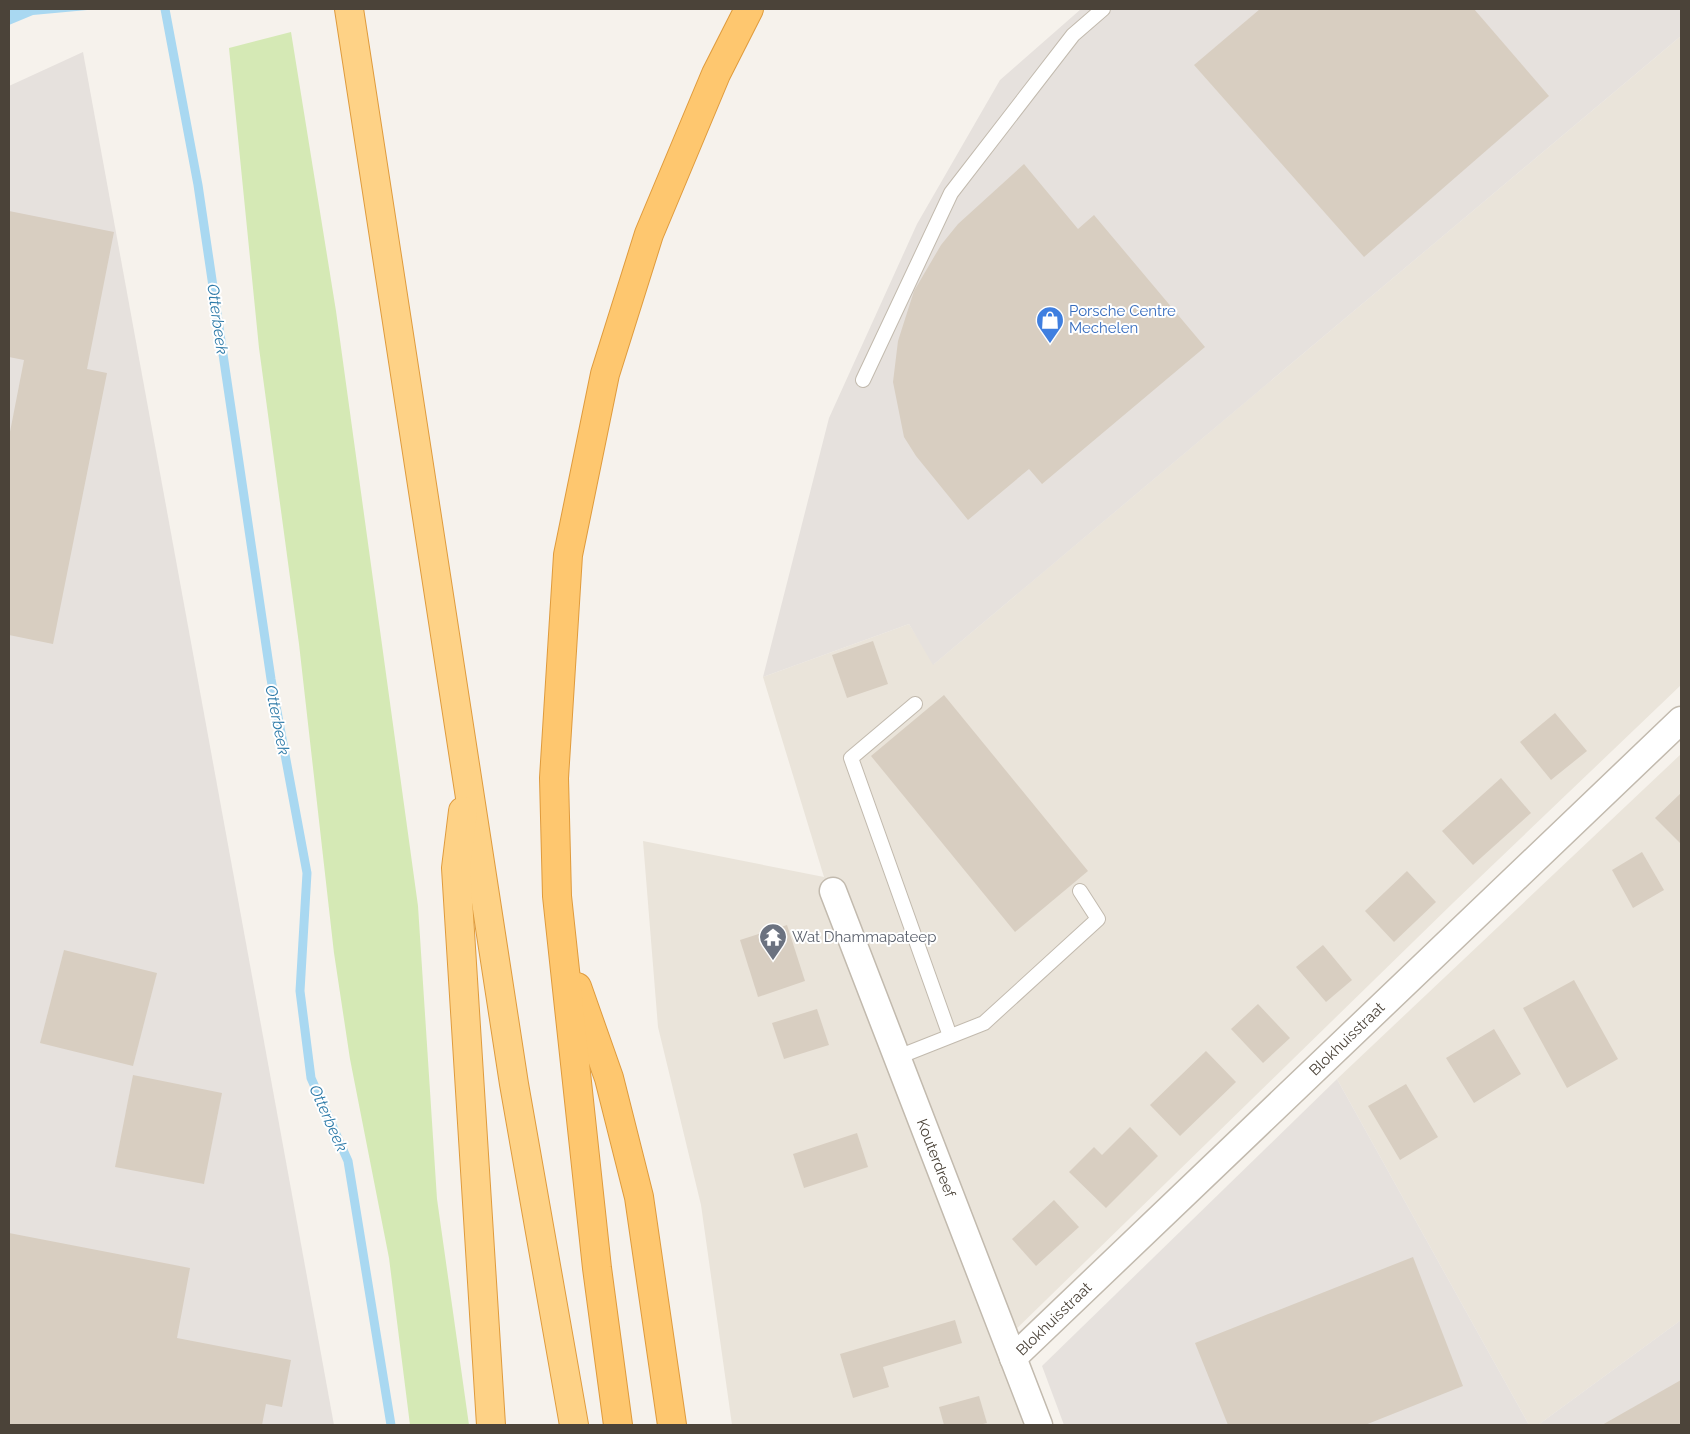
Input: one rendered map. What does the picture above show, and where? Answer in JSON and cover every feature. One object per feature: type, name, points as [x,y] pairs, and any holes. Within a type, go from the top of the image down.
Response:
[{"type":"highway","points":[[349,9],[514,1084],[574,1425]]},
{"type":"highway","points":[[618,1425],[597,1268],[560,940],[554,778],[570,546],[605,374],[649,234],[716,74],[749,9]]},
{"type":"highway","points":[[467,777],[456,868],[491,1425]]},
{"type":"highway","points":[[560,940],[609,1078],[639,1197],[672,1425]]},
{"type":"street","name":"Blokhuisstraat","points":[[1013,1358],[1681,720]]},
{"type":"street","name":"Kouterdreef","points":[[834,891],[1039,1425]]},
{"type":"lane","points":[[863,380],[951,193],[1074,35],[1103,9]]},
{"type":"lane","points":[[915,704],[851,758],[950,1036]]},
{"type":"lane","points":[[898,1057],[984,1023],[1098,919],[1080,891]]},
{"type":"shaded area","points":[[1081,9],[1681,9],[1681,36],[933,665],[909,624],[763,677],[829,418],[917,224],[1000,80]]},
{"type":"shaded area","points":[[1681,36],[1681,685],[1454,902],[1004,1341],[1032,1425],[732,1425],[701,1205],[658,1027],[643,841],[824,877],[763,677],[909,624],[934,664]]},
{"type":"shaded area","points":[[83,52],[334,1425],[9,1425],[9,86]]},
{"type":"shaded area","points":[[1681,754],[1681,1320],[1538,1425],[1529,1425],[1337,1079]]},
{"type":"shaded area","points":[[1337,1079],[1529,1425],[1064,1425],[1042,1366]]},
{"type":"shaded area","points":[[1681,1320],[1681,1425],[1538,1425]]},
{"type":"green space","points":[[291,32],[336,311],[418,906],[437,1199],[469,1425],[410,1425],[389,1258],[350,1059],[334,953],[299,644],[259,348],[229,48]]},
{"type":"water","points":[[9,9],[98,9],[33,15],[9,25]]},
{"type":"building","points":[[1260,9],[1474,9],[1549,96],[1364,257],[1194,65]]},
{"type":"building","name":"Porsche Centre Mechelen","points":[[1024,164],[1078,229],[1094,215],[1205,347],[1042,484],[1029,469],[968,520],[916,456],[904,437],[893,382],[898,341],[914,291],[941,245],[958,224]]},
{"type":"building","points":[[9,211],[114,232],[87,369],[107,373],[53,644],[9,635],[9,437],[24,360],[9,357]]},
{"type":"building","points":[[873,641],[888,684],[847,698],[832,655]]},
{"type":"building","points":[[944,695],[1088,871],[1015,932],[871,756]]},
{"type":"building","points":[[1555,713],[1587,751],[1551,780],[1520,742]]},
{"type":"building","points":[[1501,778],[1531,813],[1473,865],[1442,831]]},
{"type":"building","points":[[1681,793],[1681,844],[1655,818]]},
{"type":"building","points":[[1642,852],[1664,890],[1633,908],[1612,870]]},
{"type":"building","points":[[1407,871],[1436,902],[1394,942],[1365,911]]},
{"type":"building","name":"Wat Dhammapateep","points":[[787,925],[805,981],[758,997],[740,940]]},
{"type":"building","points":[[1323,945],[1352,980],[1326,1002],[1296,967]]},
{"type":"building","points":[[64,950],[157,973],[133,1066],[40,1043]]},
{"type":"building","points":[[1574,980],[1618,1059],[1567,1088],[1523,1008]]},
{"type":"building","points":[[1258,1004],[1290,1038],[1263,1063],[1231,1029]]},
{"type":"building","points":[[817,1009],[829,1045],[784,1059],[772,1023]]},
{"type":"building","points":[[1494,1029],[1521,1074],[1474,1103],[1446,1058]]},
{"type":"building","points":[[1206,1051],[1236,1082],[1180,1136],[1150,1105]]},
{"type":"building","points":[[133,1075],[222,1093],[204,1184],[115,1167]]},
{"type":"building","points":[[1406,1084],[1438,1137],[1400,1160],[1368,1106]]},
{"type":"building","points":[[1130,1127],[1158,1156],[1106,1208],[1069,1172],[1094,1147],[1102,1155]]},
{"type":"building","points":[[857,1133],[868,1167],[804,1188],[793,1154]]},
{"type":"building","points":[[1054,1200],[1079,1227],[1036,1266],[1012,1239]]},
{"type":"building","points":[[9,1233],[190,1268],[177,1338],[291,1360],[282,1407],[266,1404],[262,1425],[9,1425]]},
{"type":"building","points":[[1413,1257],[1463,1386],[1365,1425],[1228,1425],[1195,1343]]},
{"type":"building","points":[[955,1320],[962,1343],[883,1367],[889,1387],[853,1398],[840,1354]]},
{"type":"building","points":[[1681,1380],[1681,1425],[1602,1425]]},
{"type":"building","points":[[979,1396],[987,1423],[979,1425],[944,1425],[939,1407]]},
{"type":"waterway","name":"Otterbeek","points":[[165,9],[198,185],[271,679],[307,873],[300,991],[311,1078],[348,1161],[391,1425]]},
{"type":"place","name":"Porsche Centre Mechelen","points":[[1050,344]]},
{"type":"place","name":"Wat Dhammapateep","points":[[773,961]]}]
